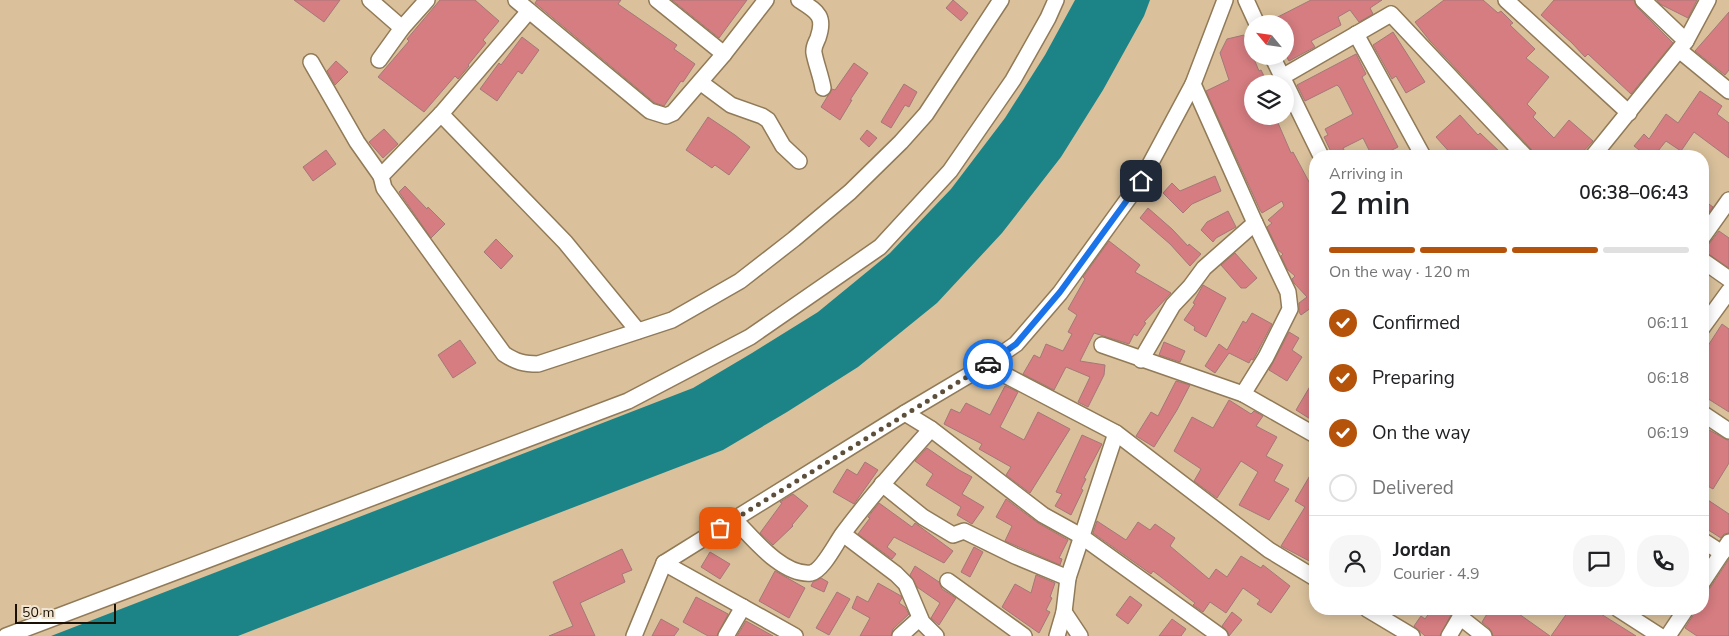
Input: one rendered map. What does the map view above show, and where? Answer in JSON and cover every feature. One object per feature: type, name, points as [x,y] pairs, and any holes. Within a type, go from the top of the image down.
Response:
[{"type":"street","points":[[370,0],[402,28]]},
{"type":"street","points":[[379,60],[402,28],[427,0]]},
{"type":"street","points":[[516,0],[650,111],[666,116],[673,113],[700,82],[766,0]]},
{"type":"street","points":[[657,0],[724,54]]},
{"type":"street","points":[[800,0],[817,12],[820,17],[821,25],[814,46],[814,53],[823,88]]},
{"type":"street","points":[[312,62],[357,142],[381,176],[384,188],[504,354],[524,364],[538,364],[672,320],[740,281],[794,239],[850,192],[902,142],[926,114],[1001,0]]},
{"type":"street","points":[[6,636],[628,401],[750,337],[880,247],[950,171],[1013,80],[1056,0]]},
{"type":"street","points":[[634,636],[664,563],[905,413],[986,365],[1016,344],[1060,292],[1141,181],[1193,84],[1225,0]]},
{"type":"street","points":[[1246,0],[1253,15]]},
{"type":"street","points":[[1506,0],[1629,113]]},
{"type":"street","points":[[1643,0],[1682,46],[1729,90]]},
{"type":"street","points":[[1599,150],[1682,46],[1708,0]]},
{"type":"street","points":[[381,176],[441,114],[529,11]]},
{"type":"street","points":[[1285,75],[1391,14],[1518,150]]},
{"type":"street","points":[[1356,34],[1420,150]]},
{"type":"street","points":[[700,82],[731,105],[768,120],[783,146],[799,161]]},
{"type":"street","points":[[1193,84],[1288,292],[1290,309],[1266,357],[1243,394]]},
{"type":"street","points":[[1294,101],[1318,150]]},
{"type":"street","points":[[441,114],[565,242],[638,331]]},
{"type":"street","points":[[1709,228],[1729,200]]},
{"type":"street","points":[[1142,360],[1173,305],[1204,268],[1255,223]]},
{"type":"street","points":[[1709,265],[1729,279]]},
{"type":"street","points":[[1709,318],[1729,291]]},
{"type":"street","points":[[1102,345],[1243,394],[1309,432]]},
{"type":"street","points":[[986,365],[1116,434],[1269,550],[1309,574]]},
{"type":"street","points":[[905,413],[931,429],[1043,515],[1081,536],[1220,636]]},
{"type":"street","points":[[1709,417],[1728,429]]},
{"type":"street","points":[[734,519],[773,558],[793,570],[812,573],[820,568],[843,534],[882,484],[931,429]]},
{"type":"street","points":[[1057,636],[1064,612],[1068,578],[1116,434]]},
{"type":"street","points":[[882,484],[923,517],[953,535],[964,531],[1015,556],[1068,578]]},
{"type":"street","points":[[843,534],[896,574],[906,584],[922,622],[936,636]]},
{"type":"street","points":[[1709,542],[1726,548],[1709,573]]},
{"type":"street","points":[[664,563],[795,636]]},
{"type":"street","points":[[948,581],[1024,636]]},
{"type":"street","points":[[726,636],[743,607]]},
{"type":"street","points":[[1064,612],[1080,636]]},
{"type":"street","points":[[1377,615],[1412,636]]},
{"type":"street","points":[[1449,636],[1461,615]]},
{"type":"street","points":[[1464,615],[1484,636]]},
{"type":"street","points":[[1627,615],[1660,636]]},
{"type":"street","points":[[1668,636],[1682,615]]},
{"type":"street","points":[[900,636],[920,618]]},
{"type":"water","points":[[1075,0],[1150,0],[1144,16],[1103,90],[1061,157],[1002,233],[937,303],[858,367],[787,412],[723,450],[238,636],[51,636],[693,388],[752,353],[818,312],[890,253],[951,189],[1005,118],[1045,55]]},
{"type":"building","points":[[294,0],[340,0],[324,22]]},
{"type":"building","points":[[440,0],[475,0],[499,21],[483,40],[486,43],[469,66],[458,79],[455,76],[424,112],[378,77],[409,41],[407,39]]},
{"type":"building","points":[[537,0],[621,0],[618,4],[677,45],[674,49],[695,64],[664,106],[655,103],[535,3]]},
{"type":"building","points":[[672,0],[747,0],[719,38]]},
{"type":"building","points":[[953,0],[968,13],[961,21],[946,8]]},
{"type":"building","points":[[1311,0],[1382,0],[1370,8],[1373,14],[1359,22],[1350,10],[1338,17],[1341,25],[1311,41],[1315,47],[1294,58],[1294,15],[1282,15]]},
{"type":"building","points":[[1444,0],[1483,0],[1498,13],[1501,11],[1513,23],[1510,25],[1535,49],[1526,58],[1549,77],[1527,104],[1536,113],[1533,117],[1554,138],[1569,120],[1593,141],[1585,150],[1532,150],[1430,41],[1415,22]]},
{"type":"building","points":[[1554,0],[1634,0],[1637,7],[1673,43],[1631,94],[1588,54],[1585,57],[1541,15]]},
{"type":"building","points":[[1657,0],[1697,0],[1688,18],[1660,4]]},
{"type":"building","points":[[1729,12],[1729,70],[1725,75],[1695,51]]},
{"type":"building","points":[[1393,32],[1425,82],[1406,93],[1396,76],[1392,79],[1373,45]]},
{"type":"building","points":[[1244,35],[1244,65],[1256,65],[1264,75],[1244,75],[1244,125],[1279,125],[1291,153],[1293,152],[1309,182],[1309,309],[1301,315],[1299,303],[1307,297],[1294,283],[1292,279],[1295,276],[1287,269],[1281,256],[1283,254],[1278,250],[1267,227],[1272,223],[1268,220],[1284,206],[1282,201],[1262,213],[1206,91],[1229,80],[1220,53],[1227,39]]},
{"type":"building","points":[[522,37],[539,50],[522,74],[518,71],[497,101],[480,89],[499,63],[501,65]]},
{"type":"building","points":[[1356,54],[1366,74],[1362,77],[1398,147],[1392,150],[1369,150],[1363,138],[1343,148],[1344,150],[1330,150],[1324,137],[1328,135],[1325,129],[1353,114],[1340,88],[1337,85],[1305,101],[1297,85]]},
{"type":"building","points":[[336,61],[348,72],[335,85],[327,71]]},
{"type":"building","points":[[854,63],[868,73],[850,100],[852,100],[840,120],[821,107],[832,89],[835,90]]},
{"type":"building","points":[[904,84],[917,92],[909,107],[905,105],[891,128],[881,122]]},
{"type":"building","points":[[1700,91],[1722,106],[1717,114],[1729,123],[1729,158],[1694,132],[1682,150],[1666,141],[1659,150],[1639,150],[1634,146],[1644,134],[1649,139],[1666,114],[1678,123]]},
{"type":"building","points":[[1460,115],[1478,135],[1480,133],[1498,150],[1448,150],[1436,137]]},
{"type":"building","points":[[708,117],[750,147],[729,175],[715,165],[712,168],[686,150]]},
{"type":"building","points":[[384,129],[398,144],[383,158],[369,142]]},
{"type":"building","points":[[867,130],[877,138],[869,147],[860,139]]},
{"type":"building","points":[[326,150],[336,164],[313,181],[303,167]]},
{"type":"building","points":[[1215,176],[1221,191],[1192,204],[1183,213],[1163,193],[1172,183],[1180,191]]},
{"type":"building","points":[[405,186],[427,209],[428,207],[445,224],[431,238],[399,192]]},
{"type":"building","points":[[1709,204],[1713,207],[1709,212]]},
{"type":"building","points":[[1148,208],[1188,246],[1189,244],[1201,254],[1190,266],[1170,244],[1140,218]]},
{"type":"building","points":[[1228,211],[1236,227],[1216,238],[1213,242],[1201,230],[1207,222]]},
{"type":"building","points":[[1719,231],[1729,238],[1729,268],[1709,255],[1709,244]]},
{"type":"building","points":[[496,239],[513,256],[501,269],[484,252]]},
{"type":"building","points":[[1109,241],[1140,265],[1135,272],[1171,293],[1144,322],[1146,323],[1137,336],[1134,334],[1129,344],[1094,333],[1080,361],[1105,365],[1104,375],[1088,407],[1078,402],[1090,377],[1066,367],[1054,390],[1023,374],[1034,355],[1040,358],[1046,344],[1063,351],[1072,334],[1068,332],[1077,315],[1068,309],[1085,279],[1083,277]]},
{"type":"building","points":[[1235,253],[1257,278],[1246,288],[1241,288],[1221,265]]},
{"type":"building","points":[[1203,285],[1226,298],[1206,337],[1194,330],[1195,327],[1184,320],[1195,304],[1193,303]]},
{"type":"building","points":[[1252,313],[1272,324],[1253,360],[1251,359],[1249,363],[1229,353],[1215,373],[1205,366],[1219,344],[1227,350],[1243,321],[1246,323]]},
{"type":"building","points":[[1722,324],[1729,329],[1729,412],[1709,399],[1709,344]]},
{"type":"building","points":[[1289,332],[1299,338],[1292,350],[1302,357],[1287,381],[1269,370]]},
{"type":"building","points":[[460,340],[476,363],[453,378],[438,355]]},
{"type":"building","points":[[1164,342],[1185,351],[1180,362],[1159,355]]},
{"type":"building","points":[[1176,381],[1190,385],[1154,447],[1136,436],[1151,412],[1158,416]]},
{"type":"building","points":[[1005,386],[1018,392],[1000,427],[1024,440],[1038,412],[1070,429],[1030,493],[1006,475],[1011,467],[979,449],[982,444],[944,424],[951,409],[960,413],[966,403],[990,415]]},
{"type":"building","points":[[1309,388],[1309,418],[1296,410]]},
{"type":"building","points":[[1229,400],[1251,414],[1254,411],[1263,416],[1256,426],[1277,437],[1266,456],[1283,465],[1274,481],[1289,489],[1269,520],[1239,505],[1258,472],[1241,461],[1217,498],[1194,481],[1201,469],[1174,451],[1192,417],[1213,428]]},
{"type":"building","points":[[1709,430],[1729,441],[1729,463],[1713,489],[1709,487]]},
{"type":"building","points":[[1082,435],[1102,444],[1084,478],[1086,479],[1081,489],[1083,490],[1071,515],[1055,506],[1062,494],[1056,492]]},
{"type":"building","points":[[927,448],[972,477],[962,494],[984,507],[972,524],[957,515],[961,507],[926,485],[933,474],[915,461]]},
{"type":"building","points":[[865,462],[878,470],[854,504],[833,492],[847,469],[857,475]]},
{"type":"building","points":[[1309,477],[1309,561],[1281,546],[1305,507],[1295,501]]},
{"type":"building","points":[[793,494],[808,506],[793,526],[773,545],[760,533],[782,503],[780,502]]},
{"type":"building","points":[[1006,499],[1038,523],[1068,540],[1059,558],[1062,559],[1060,565],[1005,541],[1012,526],[996,517]]},
{"type":"building","points":[[1709,501],[1729,514],[1729,533],[1724,534],[1721,538],[1709,530]]},
{"type":"building","points":[[879,503],[912,527],[915,523],[953,551],[944,563],[894,537],[887,547],[896,554],[892,559],[858,534]]},
{"type":"building","points":[[1097,521],[1126,540],[1138,522],[1150,530],[1155,524],[1175,538],[1170,546],[1209,579],[1216,569],[1227,577],[1241,556],[1261,568],[1263,565],[1290,586],[1271,613],[1257,604],[1260,600],[1243,588],[1226,613],[1210,602],[1203,612],[1193,605],[1195,603],[1153,571],[1151,574],[1093,533]]},
{"type":"building","points":[[974,547],[983,552],[970,577],[961,572]]},
{"type":"building","points":[[622,549],[632,570],[622,574],[625,582],[580,603],[595,636],[549,636],[573,626],[553,582]]},
{"type":"building","points":[[710,552],[730,564],[720,579],[701,567]]},
{"type":"building","points":[[1729,559],[1729,636],[1697,636],[1685,628],[1693,615],[1709,615],[1710,588]]},
{"type":"building","points":[[915,566],[939,582],[942,589],[956,598],[939,625],[931,618],[940,603],[917,587],[910,575]]},
{"type":"building","points":[[775,571],[805,588],[789,618],[759,601]]},
{"type":"building","points":[[1036,575],[1055,583],[1050,597],[1052,598],[1046,610],[1050,612],[1039,633],[1002,607],[1015,584],[1031,593]]},
{"type":"building","points":[[821,578],[828,582],[824,592],[811,586],[813,582]]},
{"type":"building","points":[[878,583],[901,596],[902,598],[899,603],[905,607],[909,614],[893,629],[891,636],[860,636],[870,618],[852,608],[857,596],[868,602]]},
{"type":"building","points":[[837,592],[850,599],[829,635],[816,628]]},
{"type":"building","points":[[1130,596],[1142,605],[1128,624],[1116,615]]},
{"type":"building","points":[[696,597],[728,614],[717,636],[708,636],[683,622]]},
{"type":"building","points":[[1232,612],[1242,620],[1229,636],[1222,626]]},
{"type":"building","points":[[1428,615],[1451,615],[1440,636],[1425,636],[1414,626],[1421,616],[1425,619]]},
{"type":"building","points":[[1486,615],[1520,615],[1550,636],[1493,636],[1490,629],[1482,622]]},
{"type":"building","points":[[1566,615],[1603,615],[1636,636],[1551,636]]},
{"type":"building","points":[[661,619],[679,629],[674,636],[652,636]]},
{"type":"building","points":[[1172,619],[1186,629],[1181,636],[1159,636]]},
{"type":"building","points":[[746,621],[773,636],[737,636]]},
{"type":"way so far","points":[[720,528],[905,413],[988,364]]},
{"type":"route","points":[[988,364],[1016,344],[1060,292],[1141,181]]}]
